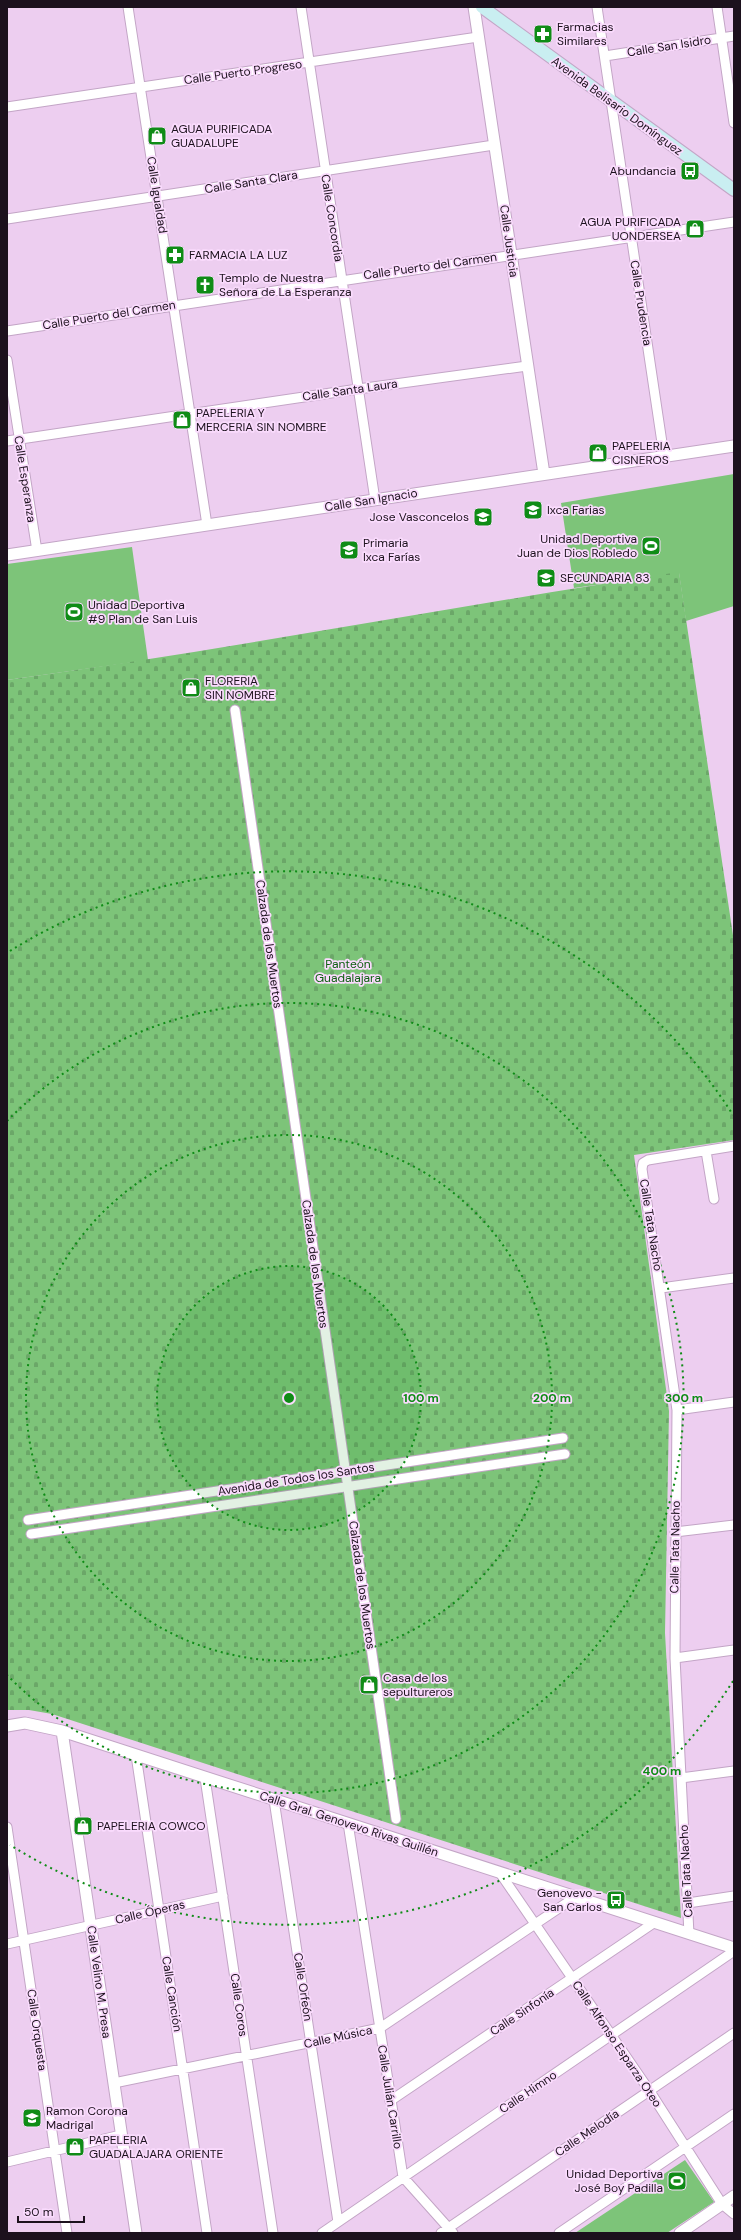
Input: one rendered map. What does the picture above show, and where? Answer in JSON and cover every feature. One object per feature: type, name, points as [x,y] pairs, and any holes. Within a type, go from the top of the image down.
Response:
[{"type":"main road","name":"Avenida Belisario Domínguez","points":[[482,7],[734,190]]},
{"type":"street","name":"Calle Igualdad","points":[[128,7],[206,525]]},
{"type":"street","name":"Calle Concordia","points":[[301,7],[324,170],[375,500]]},
{"type":"street","name":"Calle Justicia","points":[[474,7],[544,474]]},
{"type":"street","name":"Calle Prudencia","points":[[598,7],[664,456]]},
{"type":"street","points":[[716,7],[734,123]]},
{"type":"street","name":"Calle San Isidro","points":[[605,56],[734,36]]},
{"type":"street","name":"Calle Puerto Progreso","points":[[7,107],[478,37]]},
{"type":"street","name":"Calle Santa Clara","points":[[7,219],[494,145]]},
{"type":"street","name":"Calle Puerto del Carmen","points":[[7,331],[511,254],[631,238],[734,222]]},
{"type":"street","name":"Calle Esperanza","points":[[7,360],[37,551]]},
{"type":"street","name":"Calle Santa Laura","points":[[7,441],[358,389],[527,366]]},
{"type":"street","name":"Calle San Ignacio","points":[[7,555],[734,446]]},
{"type":"street","name":"Calzada de los Muertos","points":[[234,710],[396,1819]]},
{"type":"street","points":[[714,1199],[706,1151],[734,1146]]},
{"type":"street","name":"Calle Tata Nacho","points":[[689,1934],[675,1658],[677,1410],[661,1288],[642,1169],[643,1163],[648,1160],[706,1151]]},
{"type":"street","points":[[661,1288],[734,1278]]},
{"type":"street","points":[[677,1410],[734,1402]]},
{"type":"street","name":"Avenida de Todos los Santos","points":[[28,1520],[563,1438]]},
{"type":"street","name":"Avenida de Todos los Santos","points":[[30,1534],[565,1454]]},
{"type":"street","points":[[675,1532],[734,1524]]},
{"type":"street","points":[[675,1658],[734,1650]]},
{"type":"street","name":"Calle Gral. Genovevo Rivas Guillén","points":[[7,1726],[25,1723],[62,1731],[348,1823],[574,1898],[655,1922],[734,1950]]},
{"type":"street","name":"Calle Velino M. Presa","points":[[62,1731],[136,2233]]},
{"type":"street","name":"Calle Canción","points":[[136,1756],[208,2233]]},
{"type":"street","points":[[681,1778],[734,1772]]},
{"type":"street","name":"Calle Coros","points":[[205,1778],[273,2233]]},
{"type":"street","name":"Calle Orfeón","points":[[274,1800],[338,2222]]},
{"type":"street","name":"Calle Julián Carrillo","points":[[348,1823],[390,2101],[404,2177]]},
{"type":"street","name":"Calle Orquesta","points":[[7,1827],[67,2233]]},
{"type":"street","name":"Calle Alfonso Esparza Oteo","points":[[500,1873],[649,2090],[722,2204],[734,2214]]},
{"type":"street","name":"Calle Óperas","points":[[7,1944],[223,1896]]},
{"type":"street","points":[[688,1903],[734,1896]]},
{"type":"street","name":"Calle Música","points":[[114,2083],[380,2028],[574,1898]]},
{"type":"street","name":"Calle Sinfonía","points":[[390,2101],[655,1922]]},
{"type":"street","name":"Calle Himno","points":[[322,2233],[734,1950]]},
{"type":"street","name":"Calle Melodía","points":[[448,2231],[649,2090],[734,2033]]},
{"type":"street","points":[[559,2233],[734,2114]]},
{"type":"street","points":[[7,2162],[121,2135]]},
{"type":"street","points":[[404,2177],[448,2231]]},
{"type":"street","points":[[680,2233],[734,2196]]},
{"type":"green space","name":"Unidad Deportiva Juan de Dios Robledo","points":[[734,474],[734,606],[686,621],[679,573],[574,588],[561,503]]},
{"type":"green space","name":"Unidad Deportiva #9 Plan de San Luis","points":[[132,547],[148,660],[7,680],[7,564]]},
{"type":"green space","name":"Panteón Guadalajara","points":[[679,572],[734,942],[734,1140],[634,1155],[669,1411],[665,1633],[681,1918],[52,1714],[29,1710],[7,1710],[7,680],[175,655]]},
{"type":"green space","name":"Unidad Deportiva José Boy Padilla","points":[[685,2160],[714,2202],[667,2233],[575,2233]]},
{"type":"place","name":"Farmacias Similares","points":[[543,34]]},
{"type":"place","name":"AGUA PURIFICADA GUADALUPE","points":[[157,136]]},
{"type":"place","name":"Abundancia","points":[[690,171]]},
{"type":"place","name":"AGUA PURIFICADA UONDERSEA","points":[[695,229]]},
{"type":"place","name":"FARMACIA LA LUZ","points":[[175,255]]},
{"type":"place","name":"Templo de Nuestra Señora de La Esperanza","points":[[205,285]]},
{"type":"place","name":"PAPELERIA Y MERCERIA SIN NOMBRE","points":[[182,420]]},
{"type":"place","name":"PAPELERIA CISNEROS","points":[[598,453]]},
{"type":"place","name":"Ixca Farias","points":[[533,510]]},
{"type":"place","name":"Jose Vasconcelos","points":[[483,517]]},
{"type":"place","name":"Unidad Deportiva Juan de Dios Robledo","points":[[651,546]]},
{"type":"place","name":"Primaria Ixca Farías","points":[[349,550]]},
{"type":"place","name":"SECUNDARIA 83","points":[[546,578]]},
{"type":"place","name":"Unidad Deportiva #9 Plan de San Luis","points":[[74,612]]},
{"type":"place","name":"FLORERIA SIN NOMBRE","points":[[191,688]]},
{"type":"place","name":"Casa de los sepultureros","points":[[369,1685]]},
{"type":"place","name":"PAPELERIA COWCO","points":[[83,1826]]},
{"type":"place","name":"Genovevo - San Carlos","points":[[616,1900]]},
{"type":"place","name":"Ramon Corona Madrigal","points":[[32,2118]]},
{"type":"place","name":"PAPELERIA GUADALAJARA ORIENTE","points":[[75,2147]]},
{"type":"place","name":"Unidad Deportiva José Boy Padilla","points":[[677,2181]]}]
